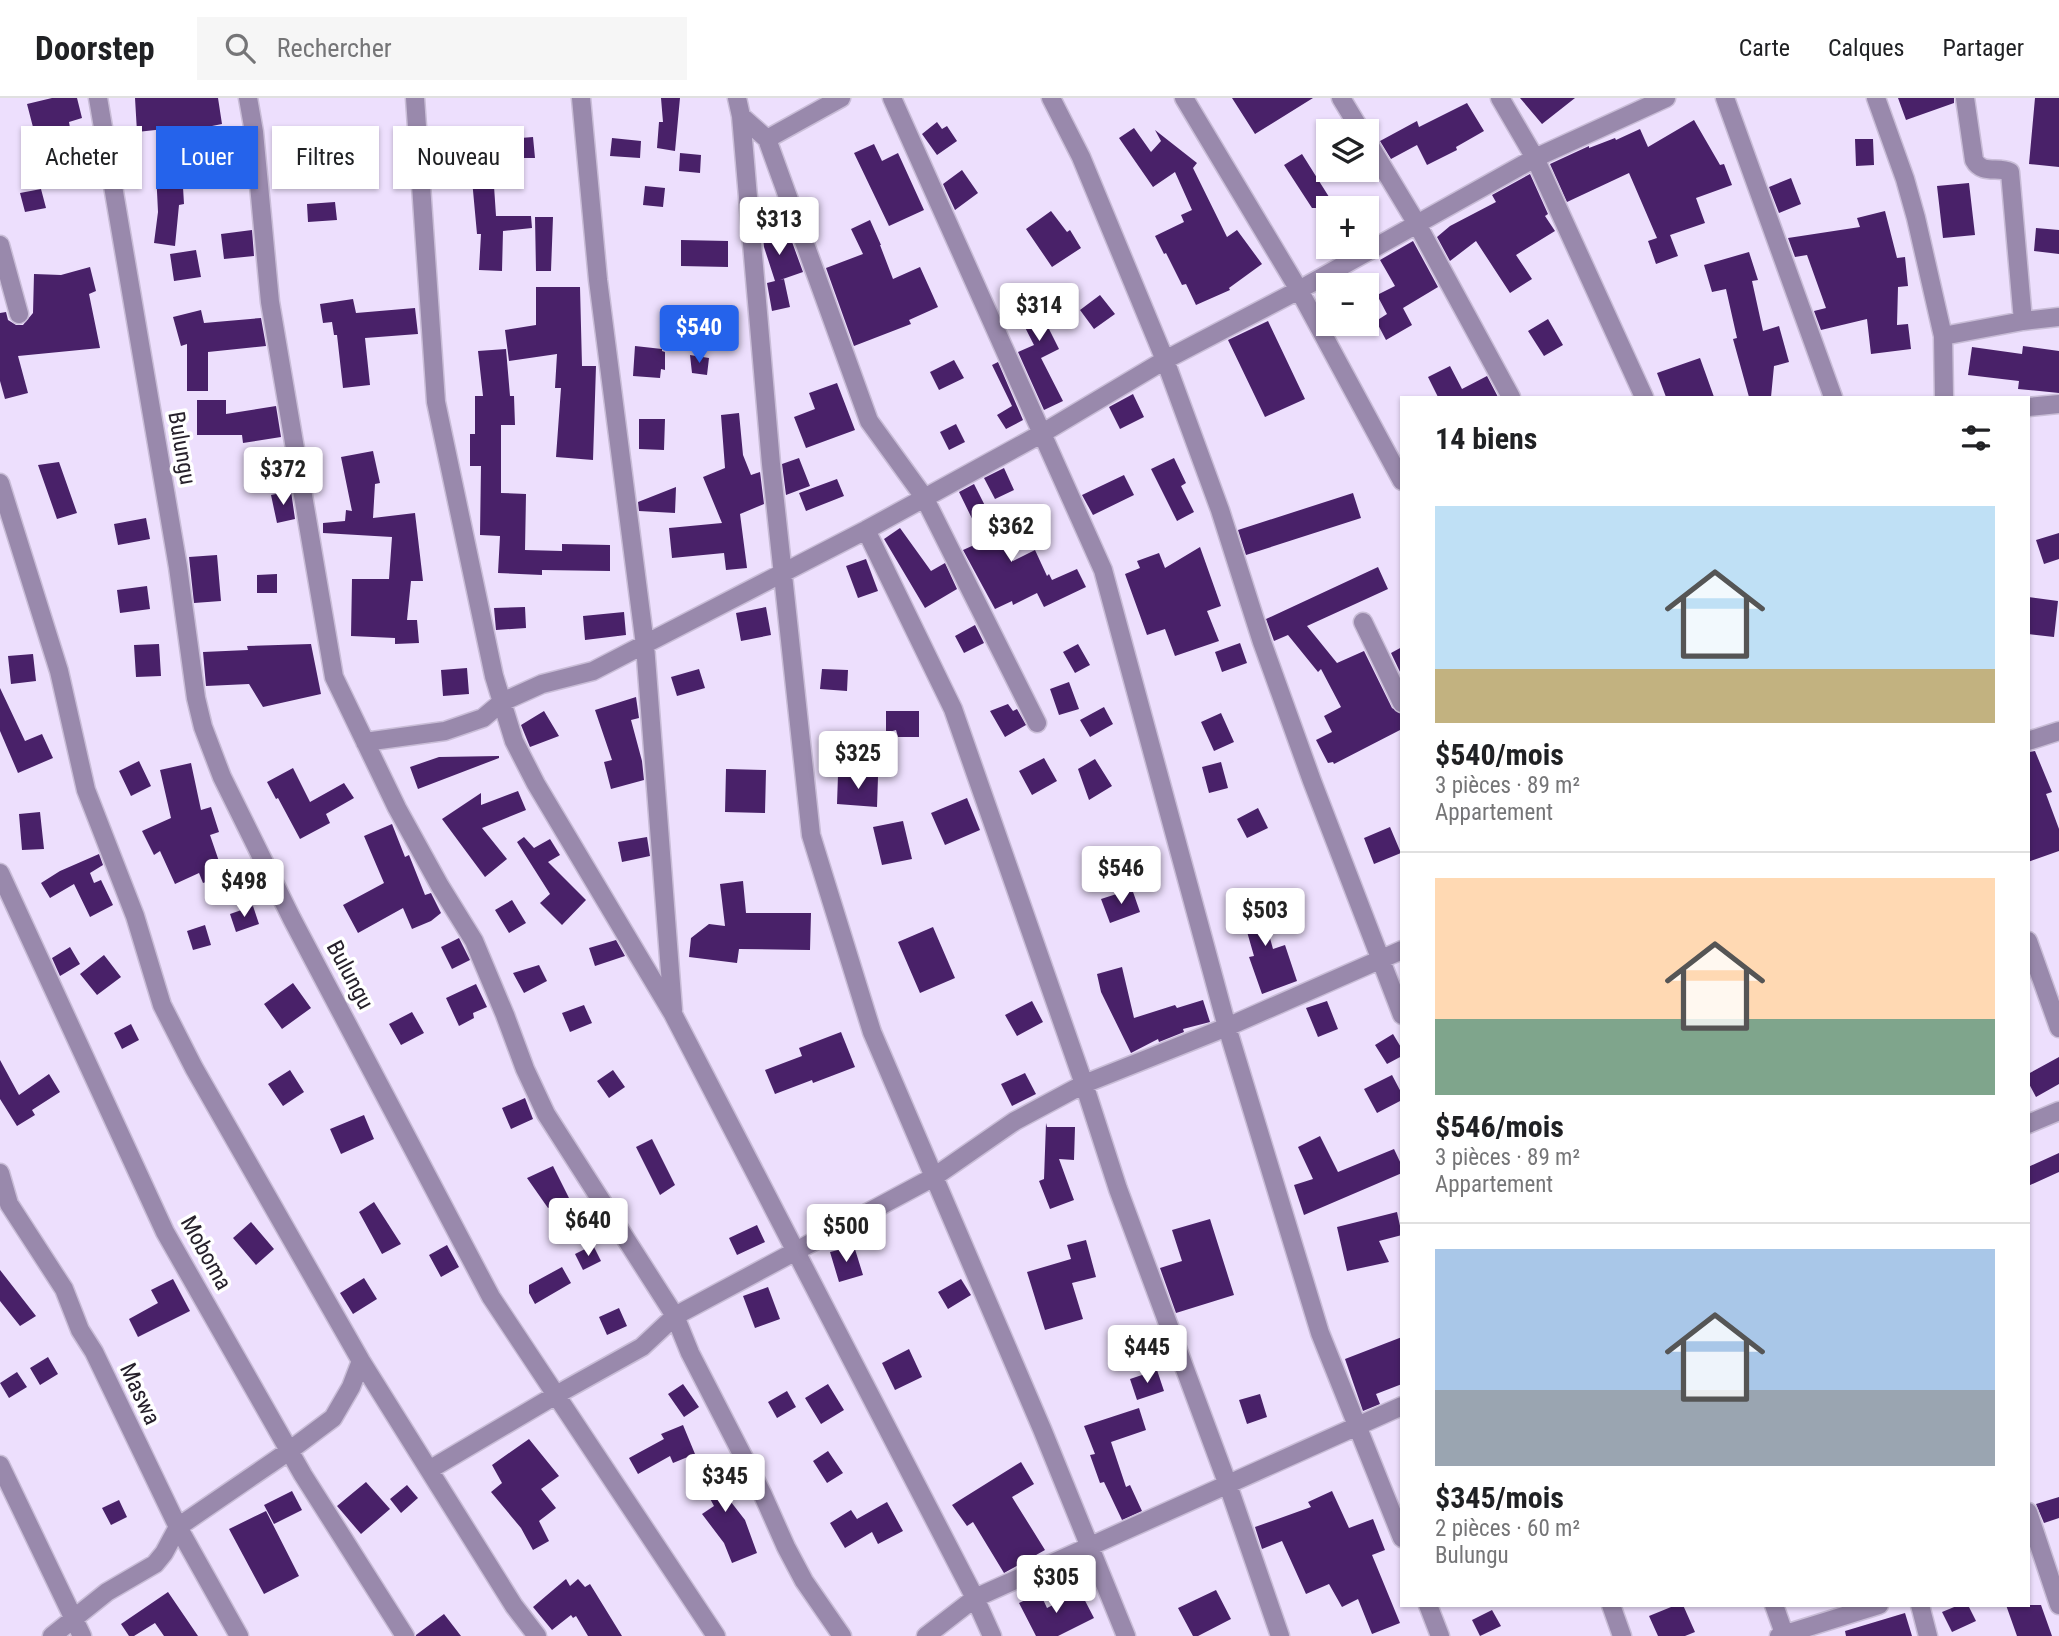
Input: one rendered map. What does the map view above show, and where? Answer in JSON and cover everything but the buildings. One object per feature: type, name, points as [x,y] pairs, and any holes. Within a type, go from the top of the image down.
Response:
[{"type":"street","name":"Bulungu","points":[[97,98],[178,567],[196,698],[203,727],[222,777],[292,919],[478,1273],[501,1312],[716,1636]]},
{"type":"street","points":[[248,98],[254,132],[270,302],[330,665],[365,742],[433,875],[474,941],[506,1014],[525,1069],[547,1114],[675,1316],[690,1353],[762,1493],[786,1547],[804,1581],[842,1636]]},
{"type":"street","points":[[415,98],[436,402],[468,563],[494,676],[514,741],[536,784],[673,1014],[975,1598],[992,1636]]},
{"type":"street","points":[[580,98],[598,280],[645,645],[673,1014]]},
{"type":"street","points":[[737,98],[741,116],[771,464],[811,835],[872,1032],[1042,1429],[1126,1636]]},
{"type":"street","points":[[767,139],[841,98]]},
{"type":"street","points":[[892,98],[1103,570],[1227,1027],[1320,1334],[1400,1533]]},
{"type":"street","points":[[1051,98],[1081,156],[1165,360],[1220,510],[1262,642],[1312,781],[1400,1009]]},
{"type":"street","points":[[1184,98],[1299,290],[1400,477]]},
{"type":"street","points":[[1341,98],[1354,119]]},
{"type":"street","points":[[1500,98],[1535,158],[1644,396]]},
{"type":"street","points":[[365,742],[445,732],[483,718],[502,702],[542,684],[593,671],[866,530],[1041,433],[1165,360],[1299,290],[1630,106],[1666,98]]},
{"type":"street","points":[[1725,98],[1833,396]]},
{"type":"street","points":[[1876,98],[1905,179],[1942,337],[1944,396]]},
{"type":"street","points":[[1965,98],[1977,166],[2010,172],[2023,321]]},
{"type":"street","points":[[741,116],[767,139],[869,421],[924,498],[1037,723]]},
{"type":"street","points":[[1379,161],[1417,223],[1510,396]]},
{"type":"street","points":[[0,245],[19,314]]},
{"type":"street","points":[[1942,337],[2023,321],[2059,317]]},
{"type":"street","points":[[2030,408],[2059,404]]},
{"type":"street","points":[[0,483],[59,671],[86,790],[135,916],[162,1005],[194,1068],[361,1361],[514,1606],[537,1636]]},
{"type":"street","points":[[866,530],[953,709],[1118,1189],[1228,1485],[1280,1636]]},
{"type":"street","points":[[1363,622],[1400,699]]},
{"type":"street","points":[[2030,740],[2059,731]]},
{"type":"street","name":"Moboma","points":[[0,873],[165,1232],[289,1451],[405,1636]]},
{"type":"street","points":[[2030,947],[2059,1028]]},
{"type":"street","points":[[429,1470],[642,1347],[675,1316],[934,1177],[1016,1121],[1084,1084],[1227,1027],[1400,951]]},
{"type":"street","points":[[2030,1123],[2059,1111]]},
{"type":"street","name":"Maswa","points":[[0,1173],[9,1204],[64,1289],[80,1330],[94,1352],[178,1527],[239,1636]]},
{"type":"street","points":[[51,1636],[107,1592],[156,1564],[178,1527],[333,1418],[351,1387],[361,1361]]},
{"type":"street","points":[[926,1636],[975,1598],[1400,1407]]},
{"type":"street","points":[[0,1465],[82,1636]]},
{"type":"street","points":[[2030,1523],[2036,1557],[2059,1605]]},
{"type":"street","points":[[1429,1607],[1440,1636]]},
{"type":"street","points":[[1612,1607],[1622,1636]]},
{"type":"street","points":[[1775,1607],[1783,1635],[1873,1607]]},
{"type":"street","points":[[1921,1607],[1928,1636]]}]
